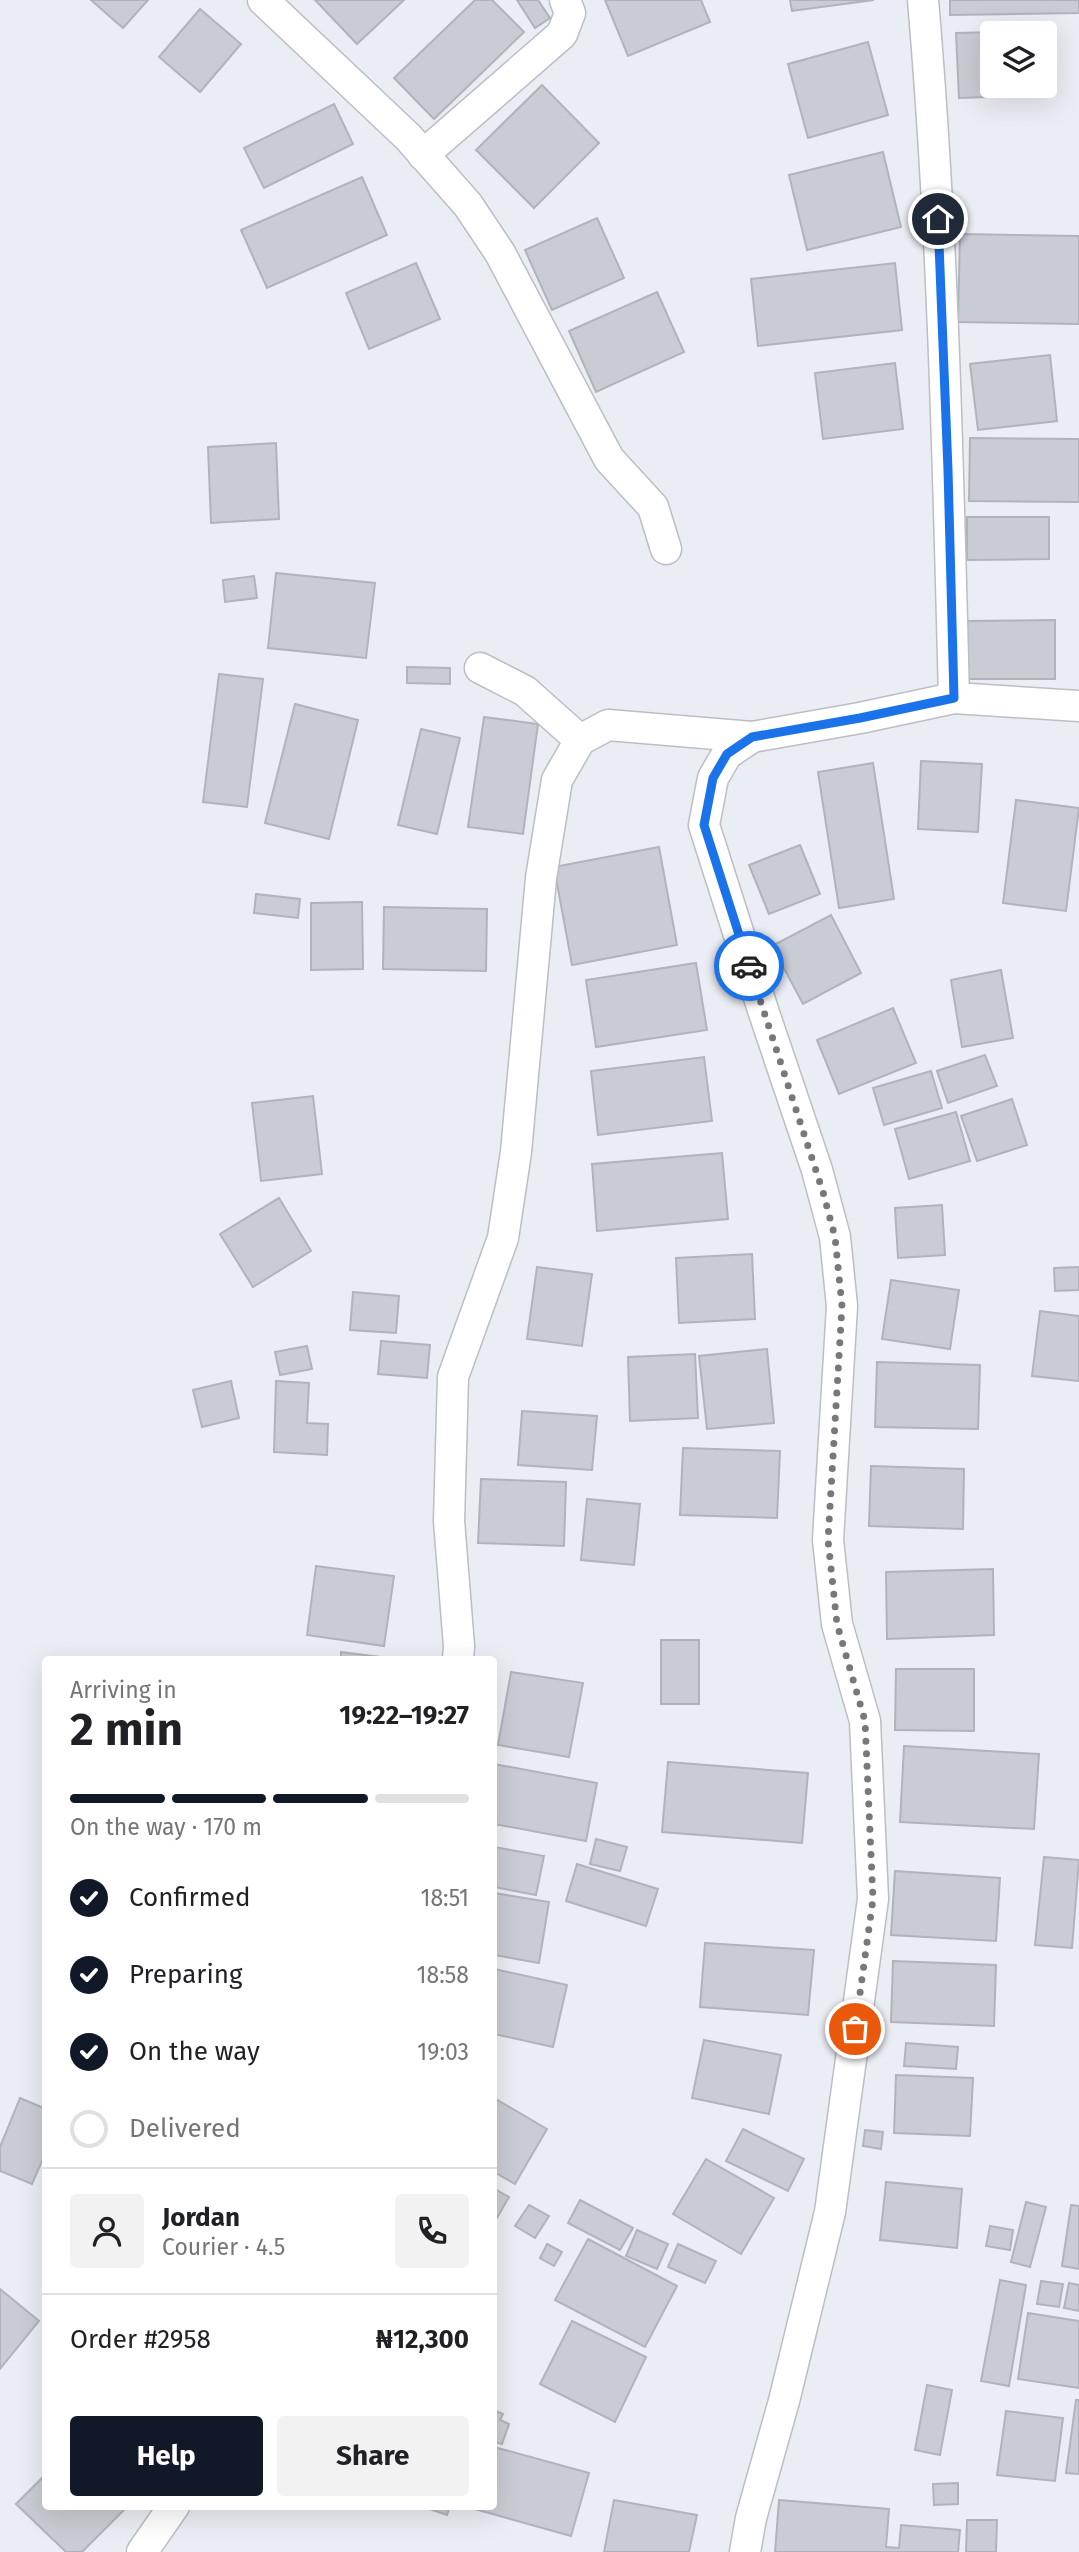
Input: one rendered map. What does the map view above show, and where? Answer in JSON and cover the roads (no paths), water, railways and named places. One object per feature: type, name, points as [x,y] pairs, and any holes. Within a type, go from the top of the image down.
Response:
[{"type":"street","points":[[263,0],[408,137],[468,205],[500,253],[609,459],[653,507],[666,549]]},
{"type":"street","points":[[423,155],[562,34],[570,13],[565,0]]},
{"type":"street","points":[[923,0],[934,136],[948,470],[954,698]]},
{"type":"street","points":[[481,668],[524,691],[580,740]]},
{"type":"street","points":[[458,1656],[449,1521],[453,1377],[503,1238],[516,1152],[541,878],[557,779],[580,740],[608,725],[752,737],[954,698],[1079,706]]},
{"type":"street","points":[[745,2552],[751,2518],[784,2401],[830,2212],[873,1899],[865,1721],[837,1624],[828,1540],[842,1306],[835,1237],[817,1170],[762,1010],[704,825],[713,778],[727,754],[752,737]]},
{"type":"street","points":[[142,2552],[171,2510]]}]
